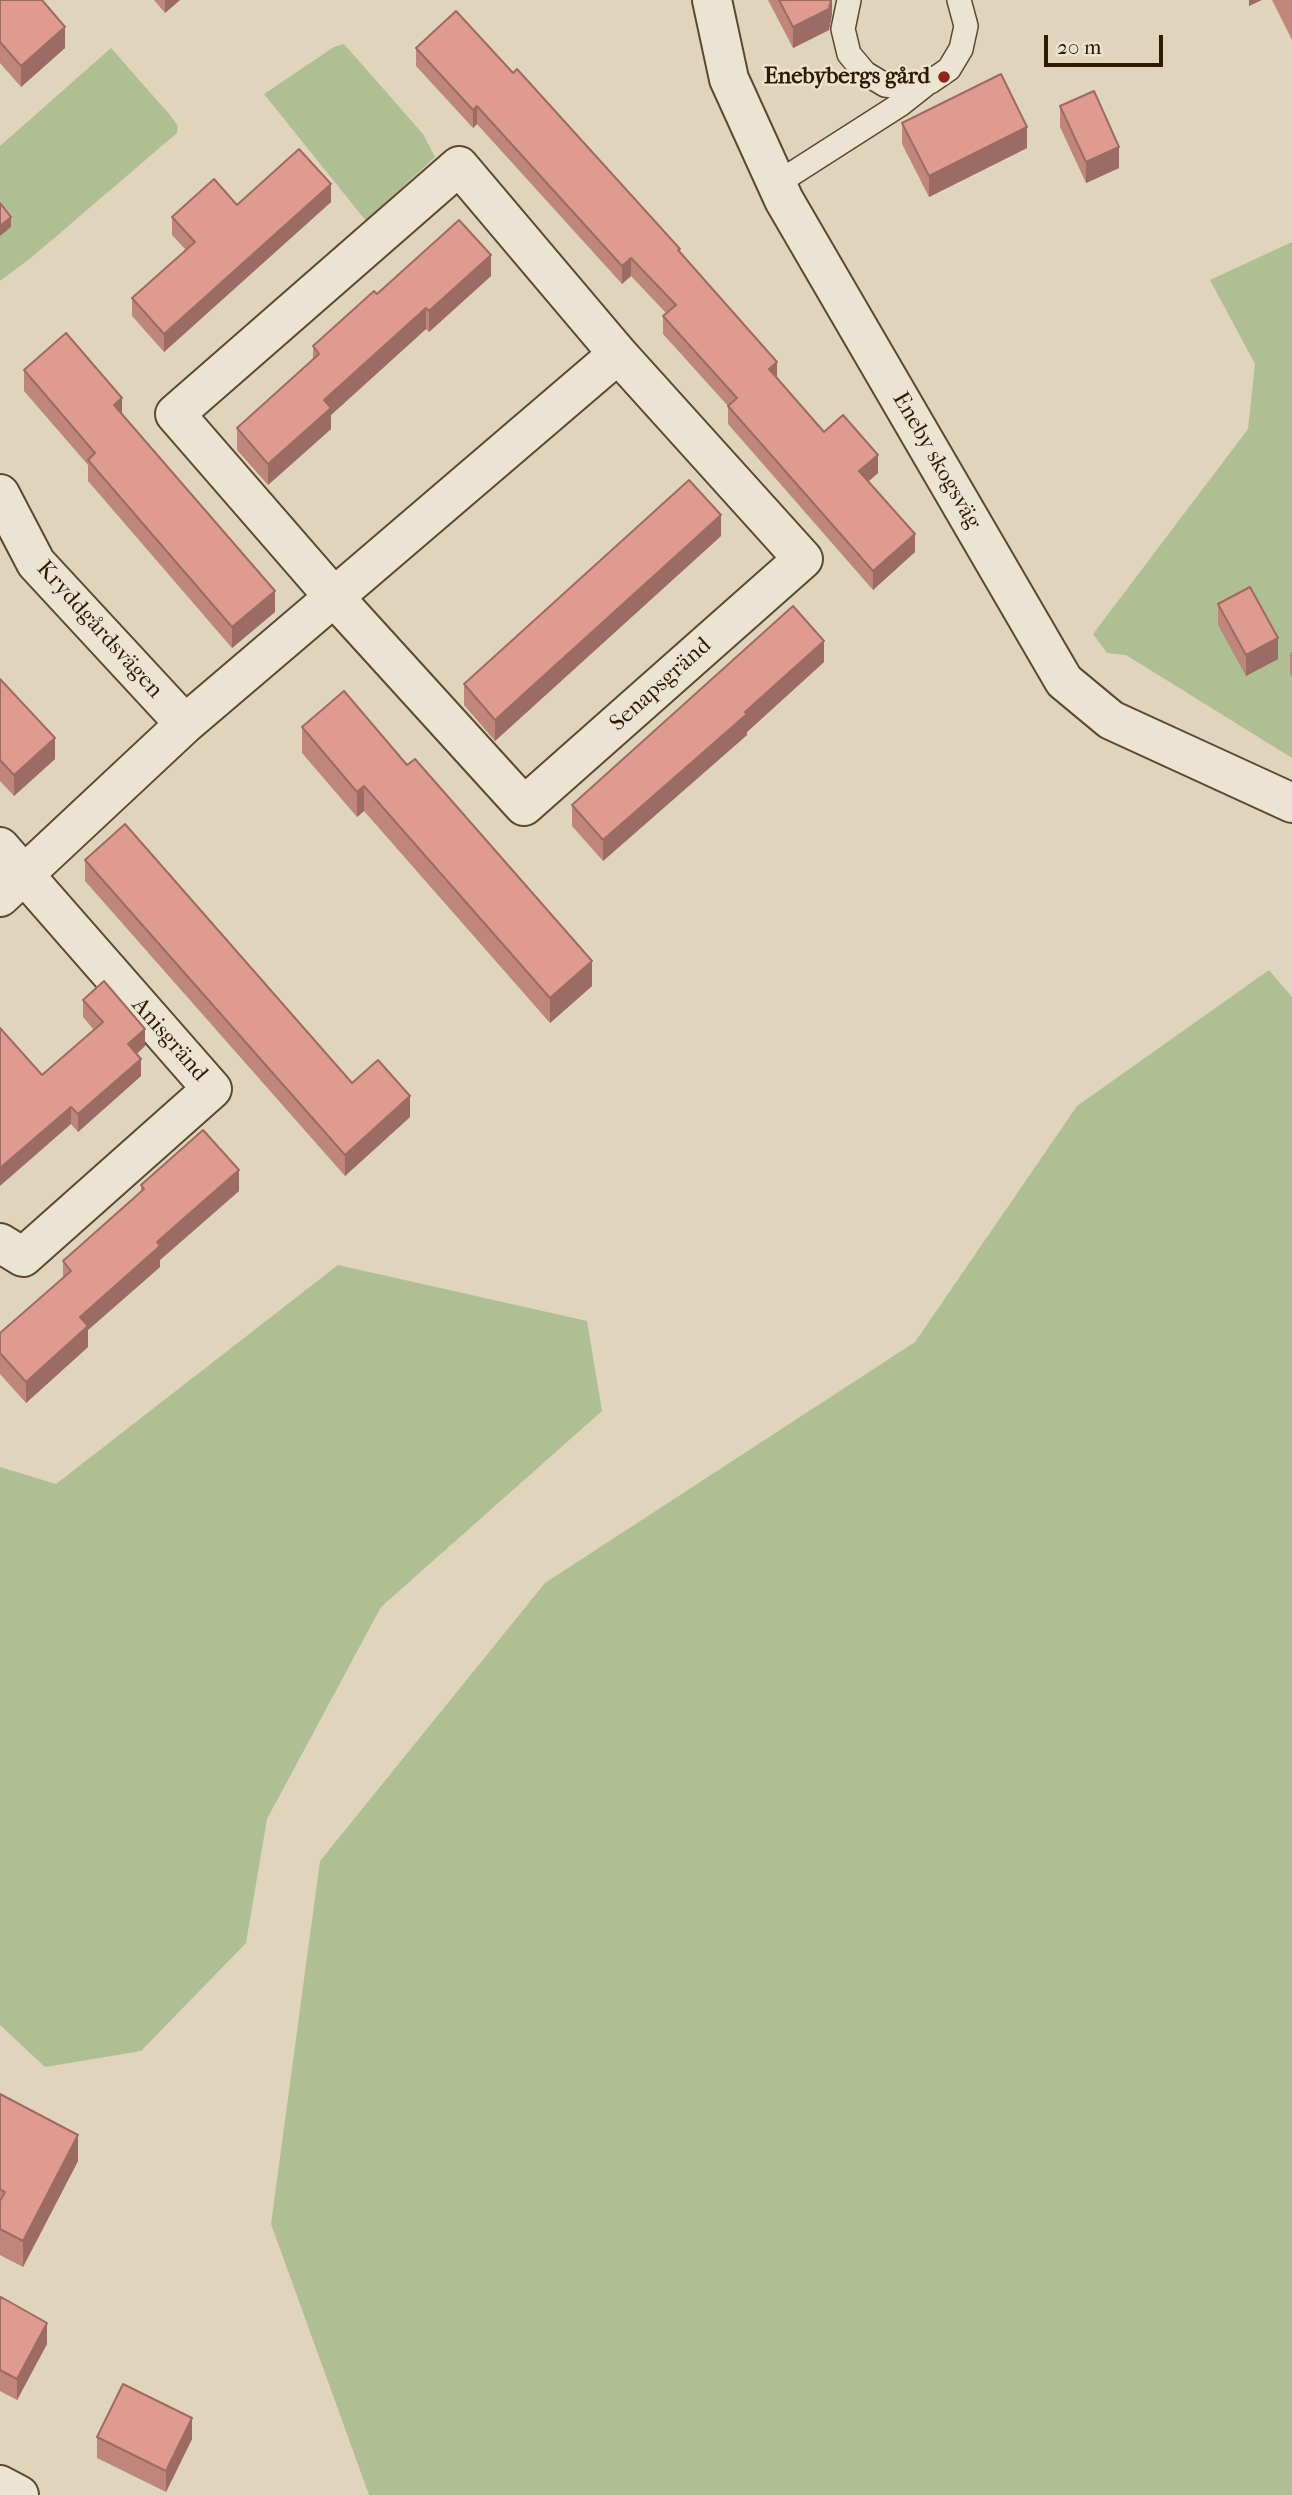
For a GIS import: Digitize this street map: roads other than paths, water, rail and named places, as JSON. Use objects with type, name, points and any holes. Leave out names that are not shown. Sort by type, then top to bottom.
[{"type":"street","name":"Eneby skogsväg","points":[[712,0],[729,79],[776,184],[1064,681],[1111,720],[1292,803]]},
{"type":"street","name":"Senapsgränd","points":[[458,166],[618,354],[803,559],[524,806],[334,597],[175,414],[458,166]]},
{"type":"street","points":[[185,724],[618,354]]},
{"type":"street","name":"Kryddgårdsvägen","points":[[0,494],[36,563],[185,724]]},
{"type":"street","name":"Anisgränd","points":[[0,1243],[23,1257],[212,1089],[8,873],[185,724]]},
{"type":"street","points":[[0,2485],[19,2495]]},
{"type":"lane","points":[[849,0],[843,29],[849,54],[865,73],[885,85],[908,88],[930,82]]},
{"type":"lane","points":[[776,184],[901,104],[949,69],[961,49],[966,26],[959,0]]},
{"type":"place","name":"Enebybergs gård","points":[[944,77]]}]
